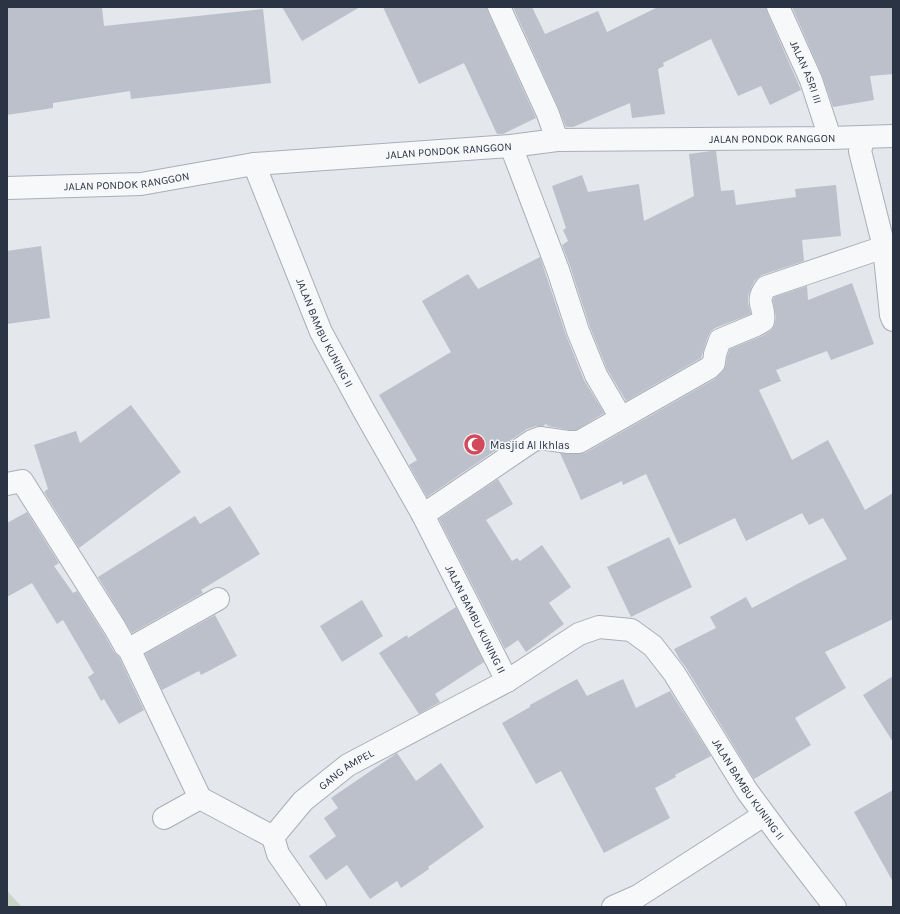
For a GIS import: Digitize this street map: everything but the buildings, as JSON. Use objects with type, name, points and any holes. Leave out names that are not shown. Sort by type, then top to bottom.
[{"type":"street","points":[[499,7],[548,114],[557,140]]},
{"type":"street","name":"JALAN ASRI III","points":[[778,7],[811,80],[830,138]]},
{"type":"street","name":"JALAN PONDOK RANGGON","points":[[7,188],[141,184],[254,164],[511,146],[557,140],[830,138],[893,136]]},
{"type":"street","points":[[864,137],[860,151],[884,247],[891,315],[893,320]]},
{"type":"street","points":[[511,146],[558,270],[578,331],[596,375],[621,418]]},
{"type":"street","name":"JALAN BAMBU KUNING II","points":[[254,164],[321,332],[423,515],[507,681],[579,634],[599,627],[631,630],[653,646],[674,673],[747,791],[781,838],[835,907]]},
{"type":"street","points":[[423,515],[532,441],[540,438],[579,442],[710,368],[714,362],[720,340],[763,321],[764,316],[760,300],[761,294],[766,287],[884,247]]},
{"type":"street","points":[[7,484],[22,481],[107,614],[125,646],[129,649],[200,798],[273,837],[278,854],[316,907]]},
{"type":"street","points":[[129,649],[218,599]]},
{"type":"street","name":"GANG AMPEL","points":[[273,837],[303,801],[348,766],[507,681]]},
{"type":"street","points":[[164,818],[200,798]]},
{"type":"street","points":[[613,907],[641,902],[764,815]]},
{"type":"green space","points":[[7,891],[22,907],[7,907]]},
{"type":"place","name":"Masjid Al Ikhlas","points":[[474,445]]}]
